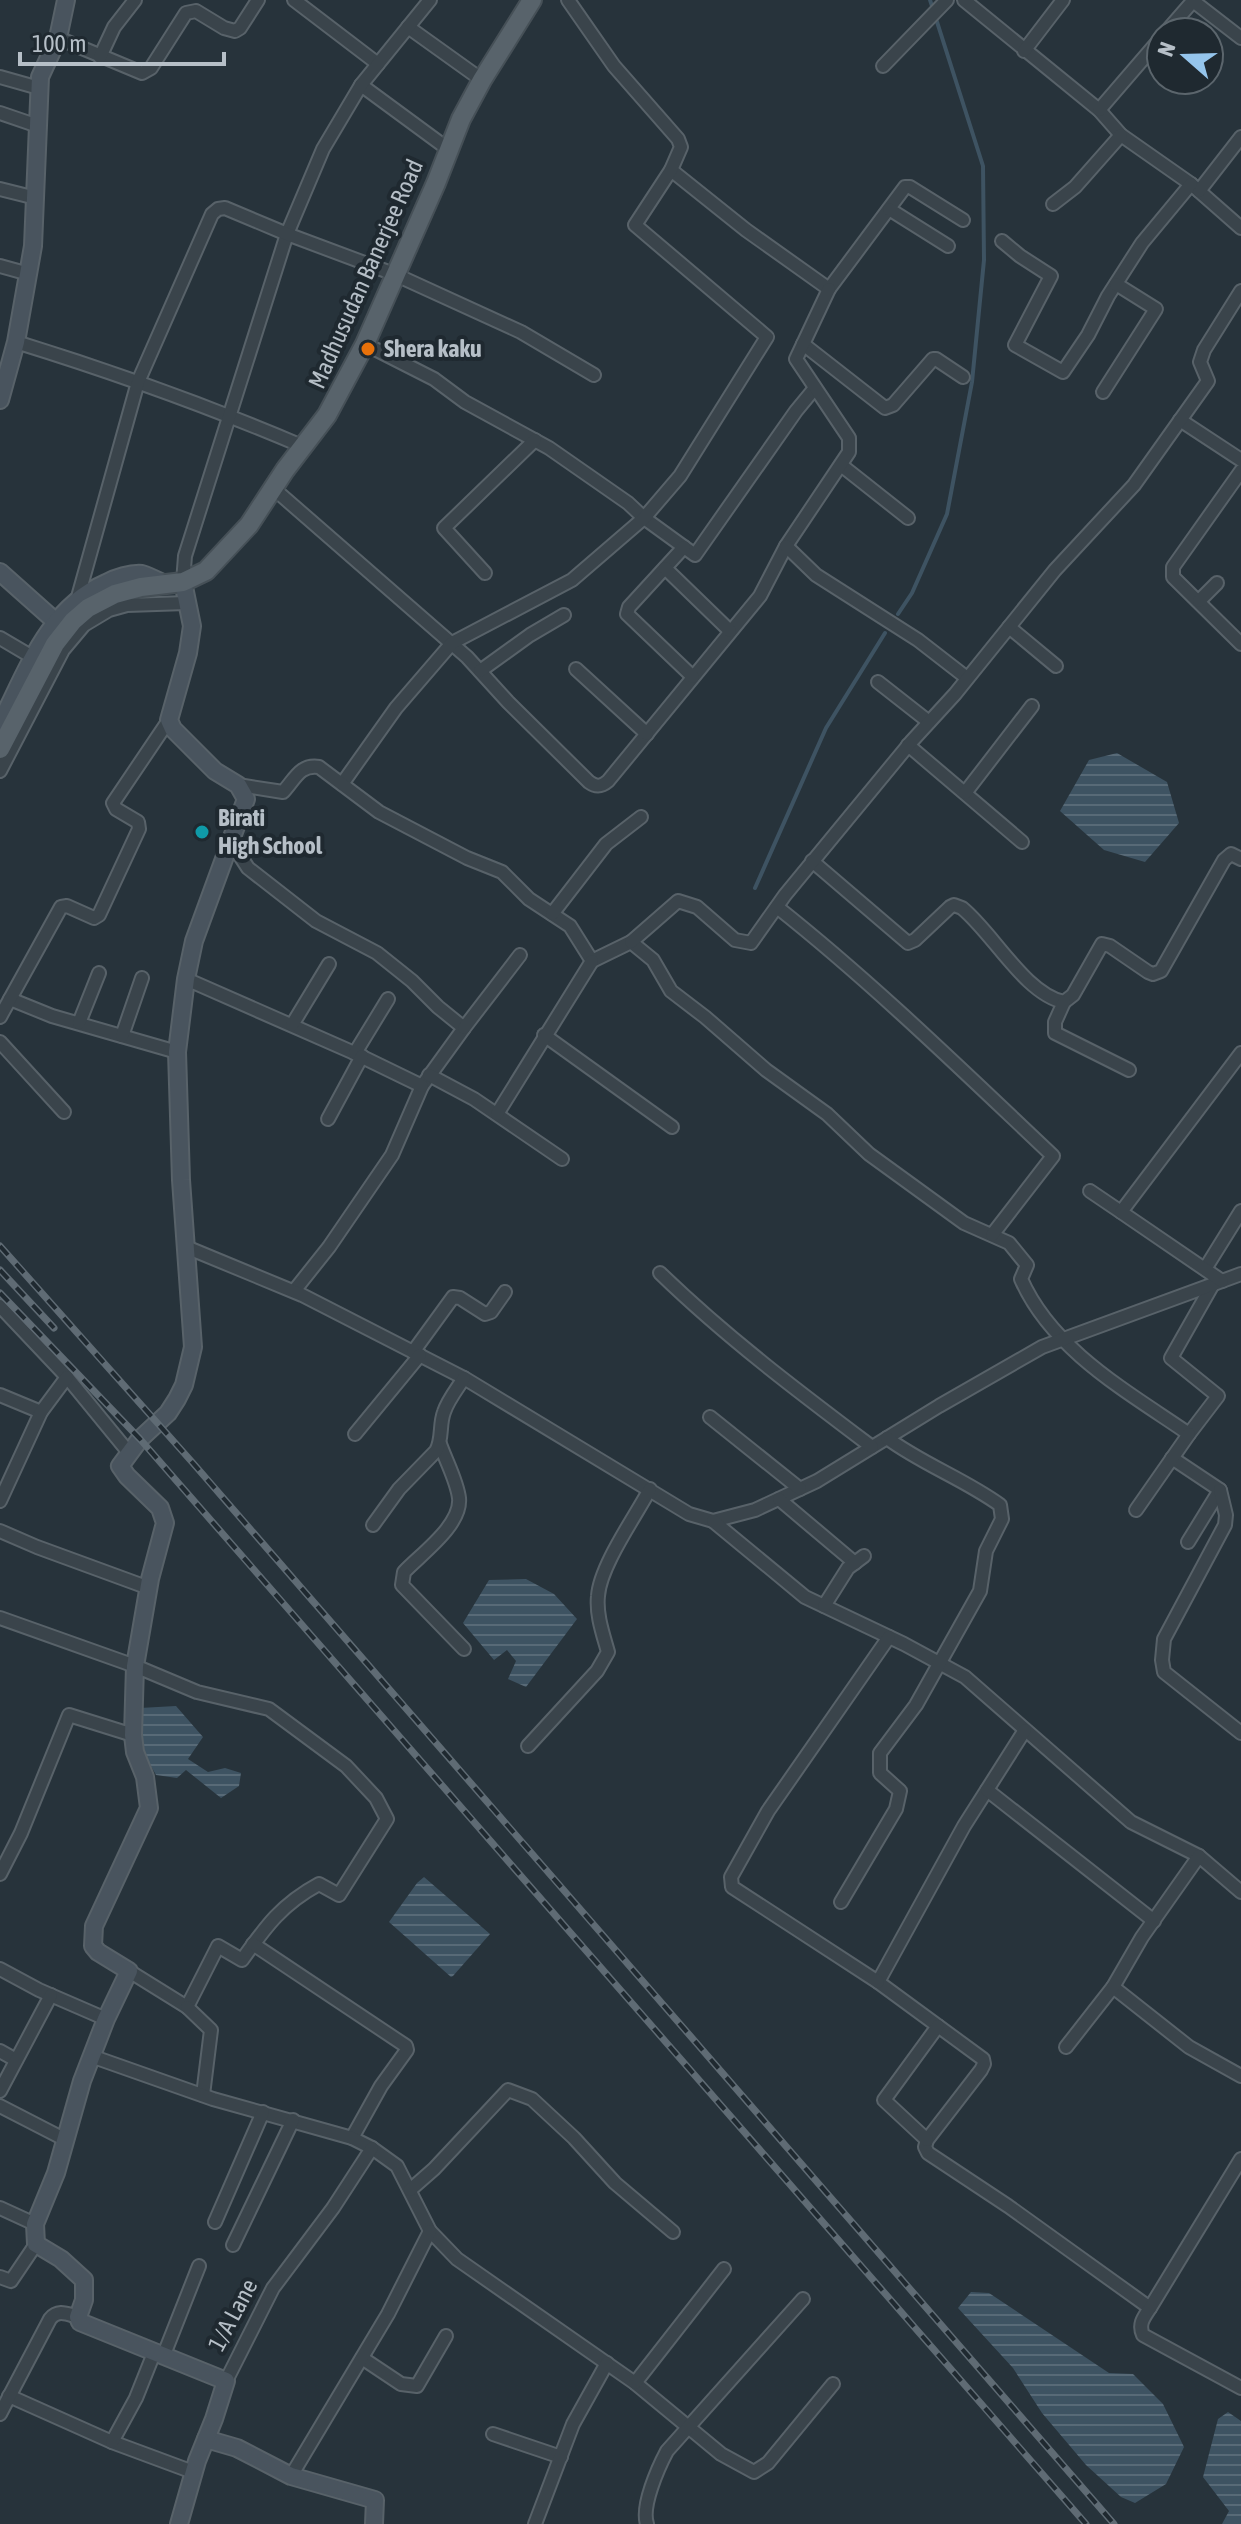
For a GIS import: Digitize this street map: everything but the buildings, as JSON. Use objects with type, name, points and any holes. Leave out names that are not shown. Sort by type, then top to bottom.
[{"type":"main road","name":"Madhusudan Banerjee Road","points":[[174,583],[200,575],[213,565],[249,525],[340,395],[436,183],[448,149],[482,80],[532,0]]},
{"type":"main road","points":[[0,749],[65,630],[102,600],[115,594],[174,583]]},
{"type":"street","points":[[0,400],[16,342],[29,274],[36,198],[40,77],[58,38],[66,0]]},
{"type":"street","points":[[100,57],[114,27],[135,0]]},
{"type":"street","points":[[58,38],[134,71],[146,72],[186,13],[196,11],[235,31],[258,0]]},
{"type":"street","points":[[294,0],[378,64]]},
{"type":"street","points":[[174,583],[287,234],[323,149],[361,85],[430,0]]},
{"type":"street","points":[[342,784],[396,708],[452,643],[572,580],[644,518],[680,476],[767,337],[635,225],[671,170],[681,147],[678,139],[614,66],[568,0]]},
{"type":"street","points":[[964,0],[1099,110],[1121,135],[1195,188],[1241,228]]},
{"type":"street","points":[[1024,51],[1063,0]]},
{"type":"street","points":[[1180,16],[1194,1],[1241,38]]},
{"type":"street","points":[[883,66],[939,8]]},
{"type":"street","points":[[408,27],[482,80]]},
{"type":"street","points":[[1099,110],[1145,57]]},
{"type":"street","points":[[0,77],[39,88]]},
{"type":"street","points":[[361,85],[448,149]]},
{"type":"street","points":[[0,113],[38,126]]},
{"type":"street","points":[[1053,204],[1075,187],[1121,135]]},
{"type":"street","points":[[1002,241],[1051,276],[1015,345],[1063,372],[1142,243],[1241,137]]},
{"type":"street","points":[[671,170],[746,230],[829,289]]},
{"type":"street","points":[[273,488],[452,643],[595,786],[608,781],[760,596],[786,546],[849,452],[849,438],[796,359],[829,289],[905,187],[963,220]]},
{"type":"street","points":[[0,189],[36,198]]},
{"type":"street","points":[[78,597],[138,382],[212,214],[218,209],[225,208],[394,274],[521,332],[594,375]]},
{"type":"street","points":[[889,209],[948,246]]},
{"type":"street","points":[[0,266],[29,274]]},
{"type":"street","points":[[1103,392],[1156,309],[1116,284]]},
{"type":"street","points":[[497,1114],[592,961],[631,942],[678,901],[697,907],[735,940],[751,943],[812,861],[908,745],[1055,570],[1134,485],[1208,381],[1200,362],[1204,350],[1241,291]]},
{"type":"street","points":[[16,342],[230,415],[302,446]]},
{"type":"street","points":[[365,344],[434,379],[465,402],[535,440],[628,503],[695,555],[815,388]]},
{"type":"street","points":[[803,344],[885,408],[893,405],[933,359],[963,377]]},
{"type":"street","points":[[1180,420],[1241,460]]},
{"type":"street","points":[[485,573],[444,528],[535,440]]},
{"type":"street","points":[[841,465],[908,518]]},
{"type":"street","points":[[1241,471],[1173,567],[1173,577],[1241,644]]},
{"type":"street","points":[[786,546],[816,575],[918,640],[967,678]]},
{"type":"street","points":[[684,547],[629,607],[627,614],[693,677]]},
{"type":"street","points":[[665,568],[730,631]]},
{"type":"street","points":[[0,572],[55,621]]},
{"type":"street","points":[[0,724],[55,621],[78,597],[111,580],[142,574],[174,583],[186,603],[192,626],[188,653],[169,720],[113,803],[116,809],[138,822],[139,829],[99,915],[94,918],[67,906],[61,907],[0,1017]]},
{"type":"street","points":[[1199,601],[1217,583]]},
{"type":"street","points":[[0,771],[63,650],[84,625],[109,610],[127,605],[186,603]]},
{"type":"street","points":[[480,671],[564,615]]},
{"type":"street","points":[[1009,627],[1056,666]]},
{"type":"street","points":[[0,638],[34,658]]},
{"type":"street","points":[[576,669],[647,734]]},
{"type":"street","points":[[878,682],[929,722]]},
{"type":"street","points":[[965,793],[1032,706]]},
{"type":"street","points":[[169,720],[173,729],[215,771],[238,785],[283,792],[303,768],[319,767],[379,812],[467,858],[502,872],[529,899],[570,926],[592,961]]},
{"type":"street","points":[[908,745],[1022,842]]},
{"type":"street","points":[[203,2095],[211,2030],[187,2007],[93,1946],[94,1926],[149,1808],[145,1777],[135,1752],[133,1735],[135,1666],[165,1523],[160,1508],[120,1466],[177,1399],[187,1376],[193,1347],[181,1180],[177,1052],[194,941],[246,799],[238,785]]},
{"type":"street","points":[[552,914],[606,844],[641,817]]},
{"type":"street","points":[[231,842],[248,868],[316,921],[377,953],[464,1028]]},
{"type":"street","points":[[1129,1070],[1055,1033],[1055,1022],[1064,1002],[1073,995],[1102,944],[1110,946],[1148,972],[1161,971],[1224,860],[1231,854],[1241,859]]},
{"type":"street","points":[[812,861],[908,943],[950,907],[962,908],[1032,984],[1051,998],[1064,1002]]},
{"type":"street","points":[[777,907],[914,1025],[1053,1156],[992,1235]]},
{"type":"street","points":[[631,942],[653,960],[671,991],[766,1070],[827,1114],[869,1154],[964,1223],[1009,1243],[1027,1265],[1021,1279],[1027,1292],[1063,1339],[1102,1374],[1189,1434]]},
{"type":"street","points":[[294,1291],[329,1247],[392,1155],[425,1080],[520,955]]},
{"type":"street","points":[[292,1025],[329,964]]},
{"type":"street","points":[[79,1023],[99,973]]},
{"type":"street","points":[[122,1036],[142,978]]},
{"type":"street","points":[[186,979],[358,1055],[474,1099],[562,1159]]},
{"type":"street","points":[[10,999],[177,1052]]},
{"type":"street","points":[[328,1119],[388,999]]},
{"type":"street","points":[[544,1035],[672,1127]]},
{"type":"street","points":[[0,1042],[64,1112]]},
{"type":"street","points":[[1121,1212],[1241,1053]]},
{"type":"street","points":[[1090,1191],[1205,1269],[1218,1282]]},
{"type":"street","points":[[1205,1269],[1241,1211]]},
{"type":"street","points":[[186,1247],[294,1291],[464,1378],[689,1514],[713,1521],[805,1597],[965,1677],[1131,1822],[1199,1856],[1241,1892]]},
{"type":"street","points":[[660,1273],[712,1322],[788,1385],[872,1447]]},
{"type":"street","points":[[713,1521],[755,1510],[800,1489],[1042,1347],[1241,1274]]},
{"type":"street","points":[[1136,1510],[1218,1396],[1171,1358],[1218,1282]]},
{"type":"street","points":[[355,1434],[416,1354],[453,1297],[488,1314],[505,1292]]},
{"type":"street","points":[[0,1306],[67,1377],[130,1454]]},
{"type":"street","points":[[0,1501],[41,1412],[67,1377]]},
{"type":"street","points":[[464,1378],[444,1410],[440,1444],[459,1496],[458,1510],[453,1523],[404,1572],[401,1579],[402,1585],[464,1649]]},
{"type":"street","points":[[0,1395],[41,1412]]},
{"type":"street","points":[[710,1417],[800,1489]]},
{"type":"street","points":[[841,1902],[896,1809],[900,1791],[880,1773],[880,1753],[916,1705],[980,1591],[986,1551],[1002,1519],[1000,1505],[975,1487],[907,1453],[887,1438]]},
{"type":"street","points":[[373,1525],[399,1489],[440,1444]]},
{"type":"street","points":[[1172,1458],[1220,1490],[1226,1515],[1225,1525],[1164,1639],[1164,1672],[1241,1733]]},
{"type":"street","points":[[528,1746],[597,1671],[608,1652],[599,1618],[599,1587],[650,1489]]},
{"type":"street","points":[[1188,1542],[1220,1490]]},
{"type":"street","points":[[779,1499],[859,1560],[846,1570],[824,1606]]},
{"type":"street","points":[[0,1531],[149,1588]]},
{"type":"street","points":[[0,1618],[135,1666],[197,1692],[269,1709],[346,1766],[376,1798],[387,1819],[339,1895],[319,1884],[301,1893],[272,1917],[242,1960],[218,1946],[187,2007]]},
{"type":"street","points":[[889,1637],[768,1811],[731,1877],[732,1887],[829,1953],[878,1982],[983,2059],[984,2064],[927,2140],[925,2147],[928,2153],[1150,2308]]},
{"type":"street","points":[[0,1874],[21,1833],[69,1715],[133,1735]]},
{"type":"street","points":[[878,1982],[964,1826],[1025,1730]]},
{"type":"street","points":[[987,1790],[1154,1921]]},
{"type":"street","points":[[1066,2047],[1113,1987],[1199,1856]]},
{"type":"street","points":[[253,1944],[406,2046],[407,2050],[381,2086],[352,2138]]},
{"type":"street","points":[[0,1969],[106,2019]]},
{"type":"street","points":[[0,2277],[11,2281],[36,2244],[35,2224],[56,2173],[91,2056],[129,1971]]},
{"type":"street","points":[[1113,1987],[1189,2047],[1241,2076]]},
{"type":"street","points":[[0,2091],[51,1995]]},
{"type":"street","points":[[927,2140],[884,2100],[938,2026]]},
{"type":"street","points":[[0,2051],[16,2060]]},
{"type":"street","points":[[91,2056],[203,2095],[352,2138],[372,2148],[397,2166],[430,2231],[457,2259],[635,2383],[721,2454],[754,2472],[768,2463],[833,2384]]},
{"type":"street","points":[[410,2190],[434,2169],[508,2090],[532,2099],[574,2138],[615,2183],[673,2232]]},
{"type":"street","points":[[0,2106],[66,2140]]},
{"type":"street","points":[[215,2222],[263,2112]]},
{"type":"street","points":[[233,2245],[293,2120]]},
{"type":"street","name":"1/A Lane","points":[[179,2524],[193,2472],[226,2381],[273,2288],[333,2208],[372,2148]]},
{"type":"street","points":[[1241,2159],[1141,2322],[1143,2335],[1241,2388]]},
{"type":"street","points":[[0,2208],[35,2224]]},
{"type":"street","points":[[291,2476],[388,2314],[430,2231]]},
{"type":"street","points":[[36,2244],[61,2259],[84,2280],[84,2300],[78,2317],[80,2322],[226,2381]]},
{"type":"street","points":[[112,2442],[158,2355],[199,2266]]},
{"type":"street","points":[[635,2383],[724,2269]]},
{"type":"street","points":[[647,2524],[645,2512],[667,2451],[803,2299]]},
{"type":"street","points":[[0,2414],[54,2314],[61,2312],[78,2317]]},
{"type":"street","points":[[362,2358],[401,2384],[417,2386],[446,2336]]},
{"type":"street","points":[[535,2524],[573,2424],[607,2363]]},
{"type":"street","points":[[9,2396],[112,2442],[193,2472]]},
{"type":"street","points":[[493,2434],[561,2457]]},
{"type":"street","points":[[206,2439],[237,2448],[291,2476],[375,2500],[374,2524]]},
{"type":"water","points":[[1117,753],[1167,782],[1179,823],[1145,862],[1104,850],[1060,811],[1089,760]]},
{"type":"water","points":[[526,1579],[554,1594],[577,1619],[526,1687],[508,1679],[516,1661],[507,1650],[494,1660],[463,1623],[489,1580]]},
{"type":"water","points":[[176,1706],[203,1737],[188,1759],[208,1772],[225,1768],[241,1773],[239,1786],[221,1798],[186,1770],[177,1778],[156,1775],[142,1750],[140,1708]]},
{"type":"water","points":[[424,1877],[490,1934],[451,1977],[389,1922]]},
{"type":"water","points":[[971,2292],[989,2293],[1109,2373],[1133,2374],[1163,2404],[1184,2447],[1166,2484],[1135,2503],[1121,2497],[1086,2465],[1042,2413],[1013,2368],[958,2308]]},
{"type":"water","points":[[1228,2412],[1241,2421],[1241,2524],[1222,2524],[1229,2511],[1203,2477],[1218,2419]]},
{"type":"waterway","points":[[898,614],[912,593],[947,514],[972,382],[984,260],[983,166],[930,0]]},
{"type":"waterway","points":[[755,888],[826,728],[885,633]]},
{"type":"railway","points":[[0,1246],[192,1462],[1114,2524]]},
{"type":"railway","points":[[0,1270],[54,1328]]},
{"type":"railway","points":[[0,1293],[140,1439],[1086,2524]]},
{"type":"place","name":"Shera kaku","points":[[368,349]]},
{"type":"place","name":"Birati High School","points":[[202,832]]}]
